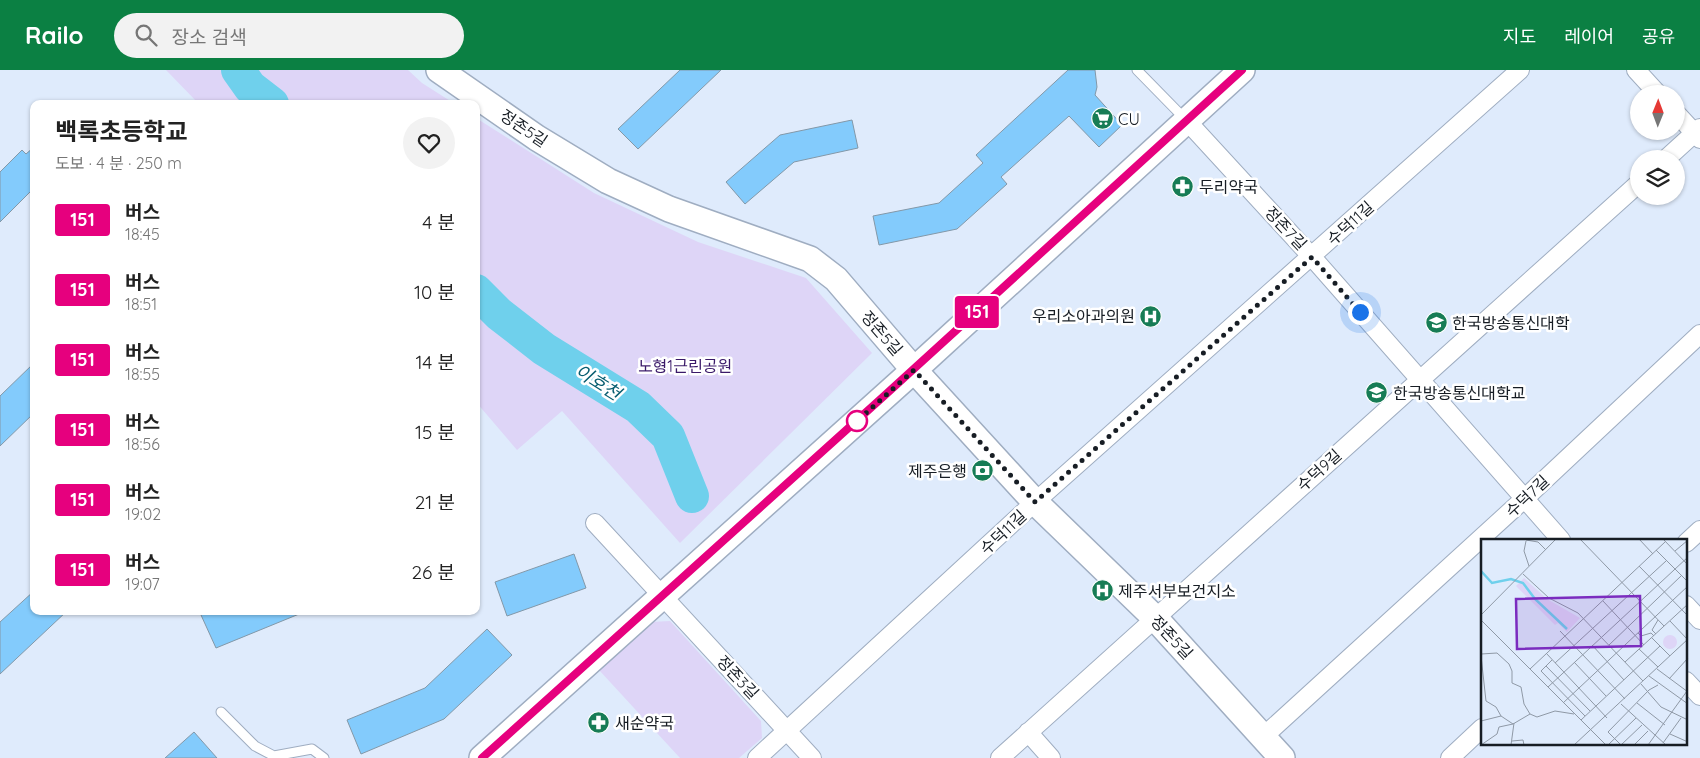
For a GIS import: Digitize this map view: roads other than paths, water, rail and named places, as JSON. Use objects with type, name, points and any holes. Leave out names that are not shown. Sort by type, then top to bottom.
[{"type":"street","name":"정존5길","points":[[439,70],[537,138],[608,181],[669,209],[810,259],[836,280],[914,370],[1035,502],[1155,618],[1282,758]]},
{"type":"street","points":[[482,758],[914,370],[1242,70]]},
{"type":"street","name":"수덕11길","points":[[757,758],[1035,502],[1520,70]]},
{"type":"street","points":[[1636,70],[1650,85]]},
{"type":"street","name":"정존7길","points":[[1187,120],[1312,257],[1560,539]]},
{"type":"street","points":[[1677,150],[1698,133],[1685,121]]},
{"type":"street","name":"수덕9길","points":[[1000,758],[1630,191]]},
{"type":"street","name":"수덕7길","points":[[1263,737],[1524,499],[1700,334]]},
{"type":"street","name":"정존3길","points":[[595,523],[812,758]]},
{"type":"street","points":[[1688,541],[1700,530]]},
{"type":"street","points":[[1688,607],[1700,620]]},
{"type":"street","points":[[1688,683],[1700,696]]},
{"type":"street","points":[[1450,758],[1481,729]]},
{"type":"street","points":[[1028,732],[1051,758]]},
{"type":"lane","points":[[1137,70],[1187,120]]},
{"type":"lane","points":[[221,712],[255,746],[274,756],[312,749],[324,758]]},
{"type":"waterway","name":"이호천","points":[[238,70],[250,87],[267,100]]},
{"type":"waterway","name":"이호천","points":[[480,295],[499,314],[544,349],[638,407],[668,436],[692,496]]},
{"type":"place","name":"CU","points":[[1102,119]]},
{"type":"place","name":"두리약국","points":[[1183,187]]},
{"type":"place","name":"우리소아과의원","points":[[1151,316]]},
{"type":"place","name":"한국방송통신대학","points":[[1436,323]]},
{"type":"place","name":"한국방송통신대학교","points":[[1377,393]]},
{"type":"place","name":"제주은행","points":[[983,471]]},
{"type":"place","name":"제주서부보건지소","points":[[1102,591]]},
{"type":"place","name":"새순약국","points":[[599,723]]},
{"type":"park label","name":"노형1근린공원","points":[[685,366]]}]
